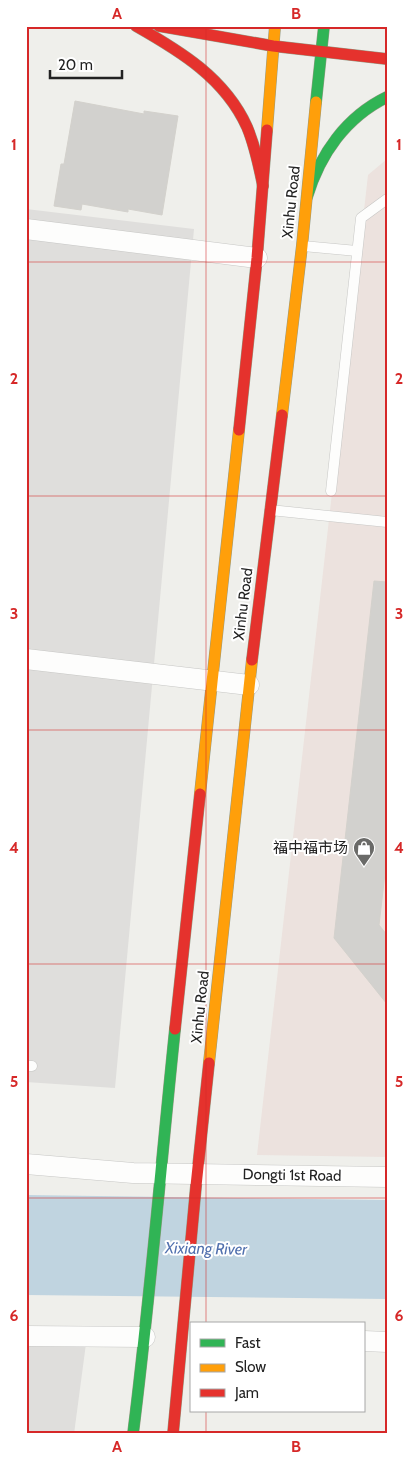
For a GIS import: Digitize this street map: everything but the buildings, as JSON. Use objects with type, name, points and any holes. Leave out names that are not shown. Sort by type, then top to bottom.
[{"type":"main road","points":[[136,26],[186,57],[208,73],[224,90],[236,106],[255,147],[263,186]]},
{"type":"main road","points":[[159,26],[214,38],[273,47],[387,60]]},
{"type":"main road","name":"Xinhu Road","points":[[146,1328],[257,258],[275,26]]},
{"type":"main road","name":"Xinhu Road","points":[[187,1338],[183,1318],[196,1180],[249,685],[302,246],[324,26]]},
{"type":"main road","points":[[307,197],[318,168],[340,134],[364,111],[387,97]]},
{"type":"main road","points":[[133,1434],[146,1328]]},
{"type":"main road","points":[[173,1434],[187,1338]]},
{"type":"street","points":[[26,229],[257,258]]},
{"type":"street","points":[[26,659],[249,685]]},
{"type":"street","name":"Dongti 1st Road","points":[[26,1164],[132,1173],[160,1180],[387,1177]]},
{"type":"street","points":[[26,1336],[146,1328]]},
{"type":"street","points":[[366,1341],[387,1342]]},
{"type":"lane","points":[[330,491],[361,218],[387,199]]},
{"type":"lane","points":[[302,246],[357,251]]},
{"type":"lane","points":[[269,510],[387,522]]},
{"type":"shaded area","points":[[387,159],[387,1157],[257,1155],[368,175]]},
{"type":"shaded area","points":[[26,209],[194,229],[115,1088],[26,1082]]},
{"type":"shaded area","points":[[26,1336],[87,1336],[74,1434],[26,1434]]},
{"type":"water","name":"Xixiang River","points":[[26,1195],[387,1200],[387,1299],[26,1295]]},
{"type":"traffic: fast","points":[[316,102],[324,26]]},
{"type":"traffic: fast","points":[[307,197],[319,166],[336,138],[359,115],[387,97]]},
{"type":"traffic: fast","points":[[133,1434],[175,1029]]},
{"type":"traffic: slow","points":[[267,130],[275,26]]},
{"type":"traffic: slow","points":[[282,415],[302,246],[316,102]]},
{"type":"traffic: slow","points":[[200,794],[239,430]]},
{"type":"traffic: slow","points":[[209,1063],[252,660]]},
{"type":"traffic: jam","points":[[136,26],[185,56],[214,80],[227,94],[247,127],[255,149],[263,186]]},
{"type":"traffic: jam","points":[[159,26],[273,46],[387,59]]},
{"type":"traffic: jam","points":[[239,430],[257,258],[267,130]]},
{"type":"traffic: jam","points":[[252,660],[282,415]]},
{"type":"traffic: jam","points":[[175,1029],[200,794]]},
{"type":"traffic: jam","points":[[173,1434],[209,1063]]},
{"type":"place","name":"福中福市场","points":[[364,867]]}]
